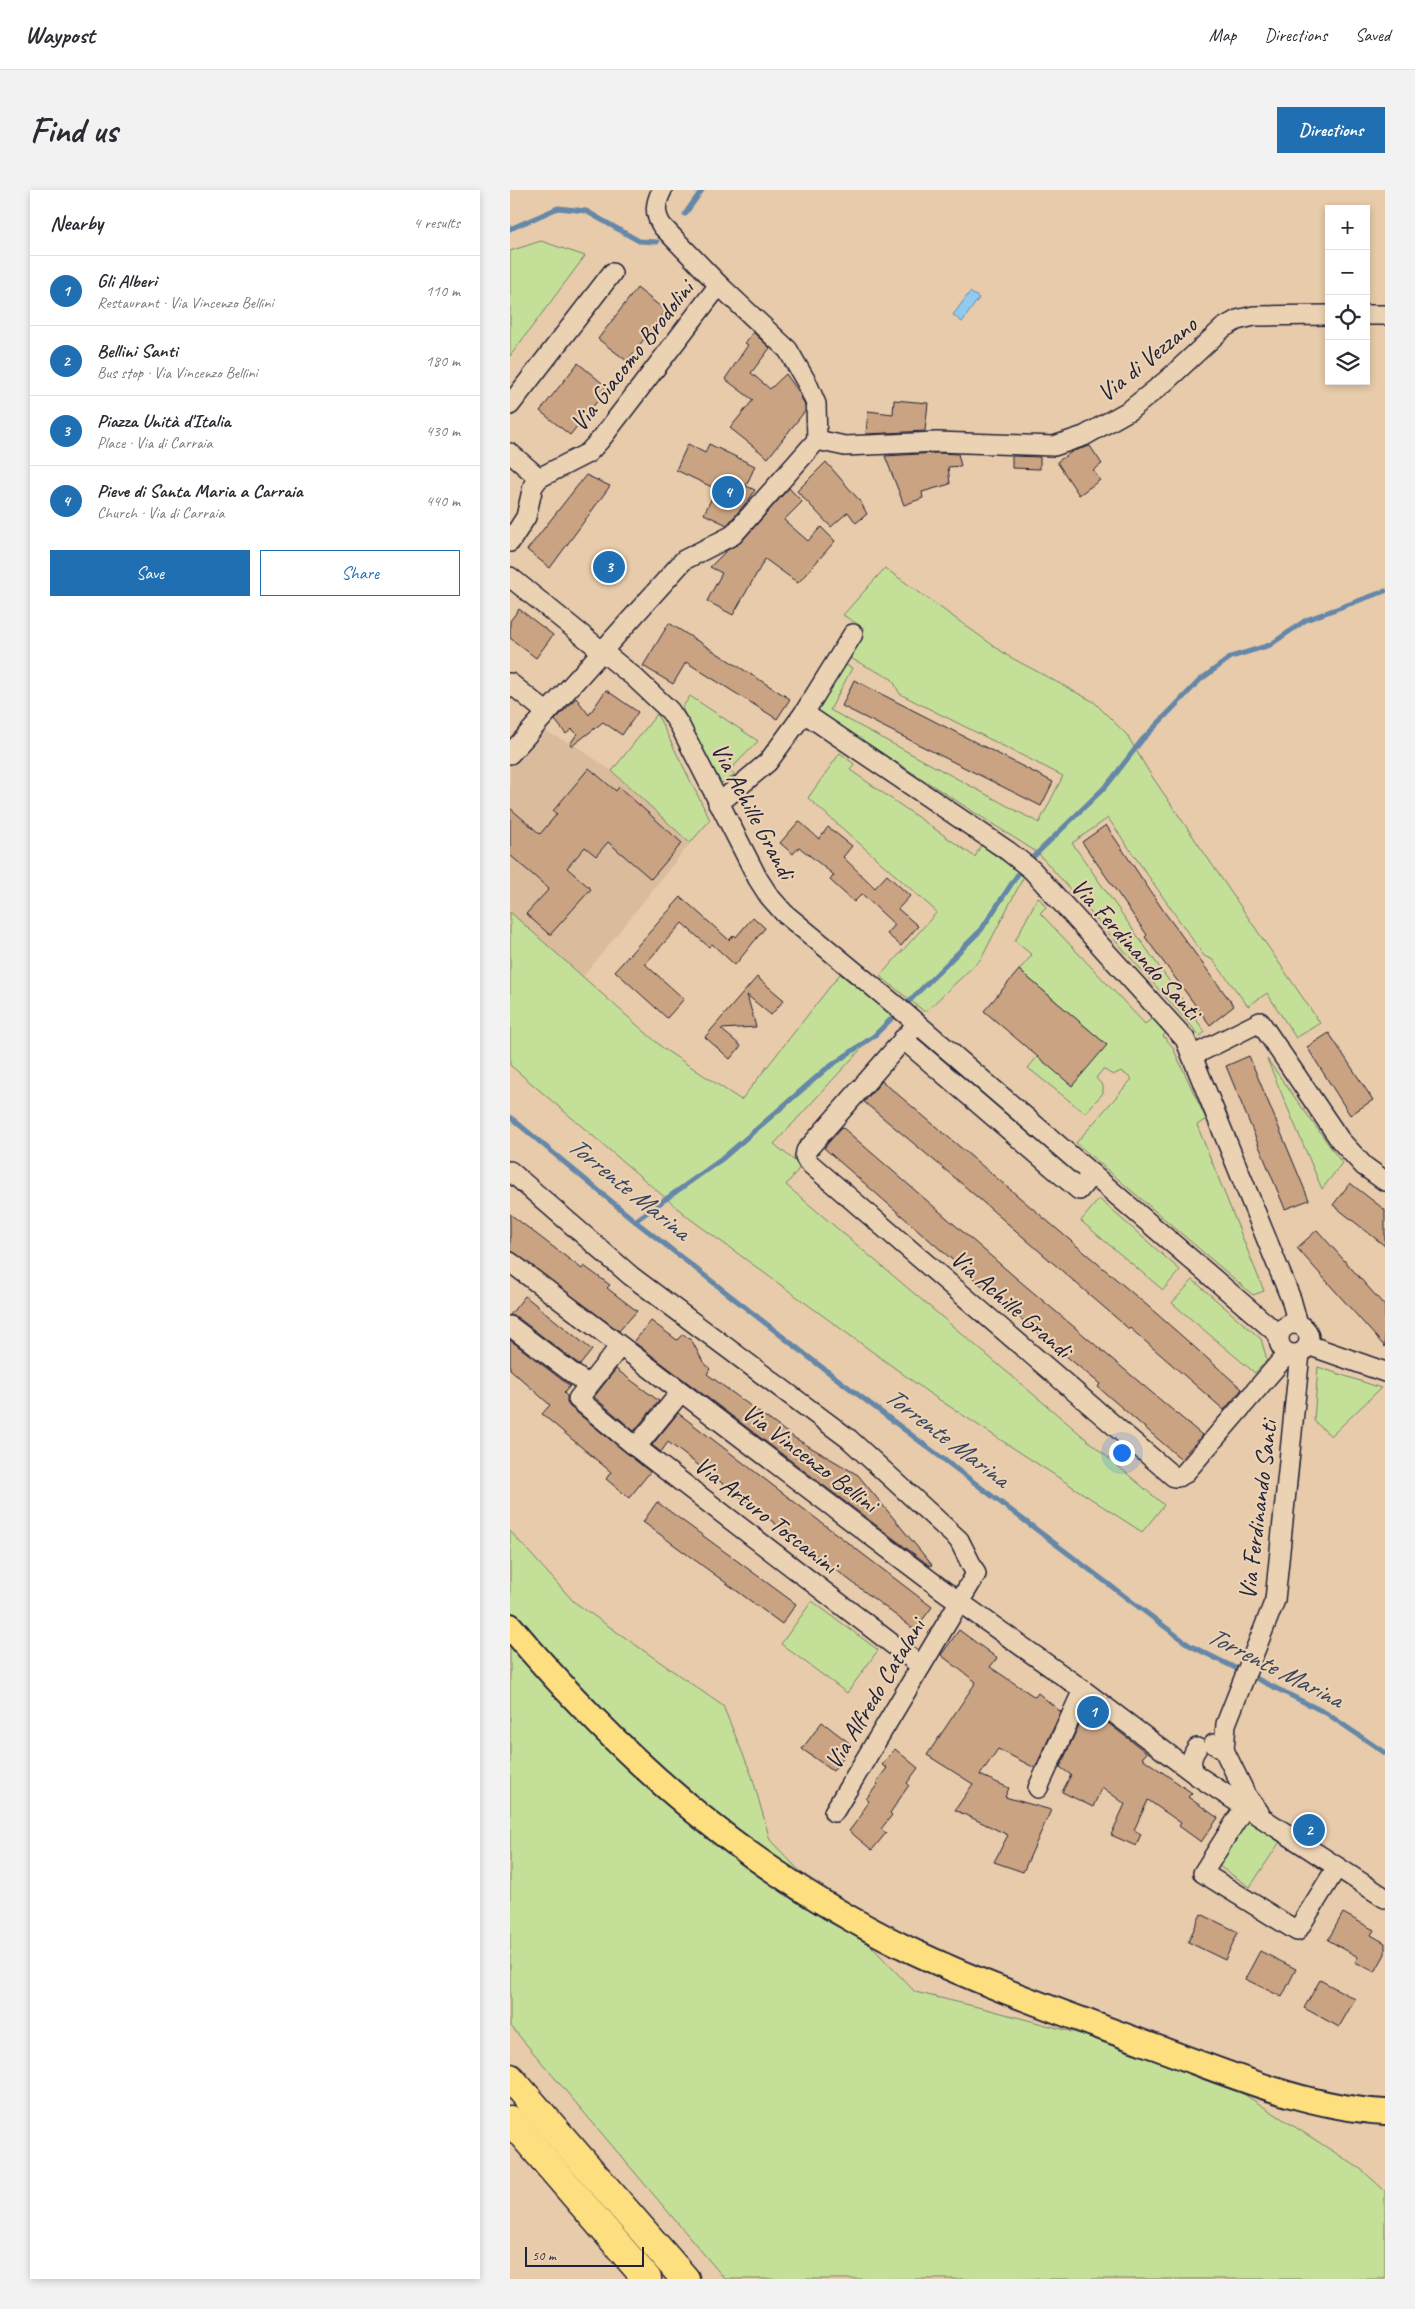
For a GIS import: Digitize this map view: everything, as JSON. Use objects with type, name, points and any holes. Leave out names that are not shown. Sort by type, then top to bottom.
[{"type":"highway","points":[[510,2078],[685,2279]]},
{"type":"highway","points":[[510,2120],[647,2279]]},
{"type":"main road","points":[[510,1626],[580,1706],[664,1788],[778,1874],[837,1912],[909,1949],[970,1977],[1243,2079],[1312,2102],[1340,2108],[1385,2112]]},
{"type":"street","points":[[510,754],[684,560],[732,535],[817,440],[816,404],[807,383],[788,350],[719,285],[662,226],[656,217],[656,201],[662,190]]},
{"type":"street","points":[[510,406],[612,273]]},
{"type":"street","name":"Via Giacomo Brodolini","points":[[539,478],[580,458],[601,439],[719,285]]},
{"type":"street","points":[[1370,316],[1385,315]]},
{"type":"street","name":"Via di Vezzano","points":[[817,440],[845,446],[937,442],[1054,446],[1084,436],[1130,410],[1166,381],[1223,328],[1237,320],[1254,316],[1325,316]]},
{"type":"street","points":[[510,435],[514,456],[539,478],[533,486],[526,517],[510,542]]},
{"type":"street","name":"Via Achille Grandi","points":[[510,577],[634,677],[670,711],[680,726],[718,804],[769,896],[784,913],[911,1019],[1279,1335]]},
{"type":"street","points":[[718,804],[768,762],[804,713],[853,634]]},
{"type":"street","points":[[510,683],[546,712]]},
{"type":"street","name":"Via Ferdinando Santi","points":[[804,713],[1008,851],[1032,870],[1185,1039],[1291,1299],[1298,1324],[1307,1330],[1310,1340],[1299,1350],[1278,1582],[1271,1614],[1214,1749]]},
{"type":"street","name":"Via Achille Grandi","points":[[911,1019],[903,1039],[806,1151],[806,1160],[1170,1475],[1178,1477],[1184,1474],[1299,1350]]},
{"type":"street","points":[[1192,1056],[1260,1022],[1340,1140],[1364,1166],[1385,1181]]},
{"type":"street","points":[[903,1039],[1080,1190],[1092,1174]]},
{"type":"street","name":"Via Alfredo Catalani","points":[[510,1171],[631,1276],[849,1439],[959,1540],[976,1574],[834,1812]]},
{"type":"street","name":"Via Vincenzo Bellini","points":[[510,1262],[960,1603],[1084,1690],[1159,1748],[1244,1808],[1385,1898]]},
{"type":"street","points":[[1298,1324],[1284,1327],[1279,1335],[1280,1344],[1385,1372]]},
{"type":"street","points":[[510,1326],[588,1385],[620,1346]]},
{"type":"street","name":"Via Arturo Toscanini","points":[[588,1385],[578,1399],[636,1447],[921,1666]]},
{"type":"street","points":[[636,1447],[681,1392]]},
{"type":"street","points":[[1038,1788],[1084,1690]]},
{"type":"street","name":"Via Vincenzo Bellini","points":[[1159,1748],[1181,1753],[1214,1749],[1246,1795],[1274,1827]]},
{"type":"street","points":[[1214,1749],[1228,1766],[1222,1776],[1212,1780],[1199,1777],[1191,1765],[1193,1753],[1214,1749]]},
{"type":"street","points":[[1244,1808],[1202,1873],[1297,1931],[1337,1867]]},
{"type":"shaded area","points":[[540,729],[576,746],[612,771],[690,843],[583,977],[510,912],[510,763]]},
{"type":"green space","points":[[541,241],[585,256],[510,356],[510,251]]},
{"type":"green space","points":[[885,568],[1008,656],[1094,702],[1127,735],[1149,772],[1320,1023],[1296,1038],[1267,993],[1248,1006],[1213,960],[1204,956],[1108,818],[1072,843],[1205,1032],[1200,1036],[1038,853],[816,711],[843,664],[852,668],[830,710],[1039,823],[1063,776],[900,694],[892,679],[850,658],[864,628],[843,615]]},
{"type":"green space","points":[[690,696],[758,741],[730,770],[735,775],[721,783],[682,708]]},
{"type":"green space","points":[[657,714],[710,820],[690,843],[612,771]]},
{"type":"green space","points":[[840,753],[854,764],[850,770],[975,857],[981,845],[1024,876],[981,959],[925,1012],[880,976],[937,912],[808,798]]},
{"type":"green space","points":[[1038,897],[1046,907],[1040,913],[1145,1024],[1153,1018],[1166,1032],[1163,1036],[1172,1046],[1206,1119],[1197,1125],[1264,1291],[1253,1295],[1076,1143],[1132,1079],[1121,1071],[1113,1075],[1103,1069],[1096,1078],[1103,1086],[1103,1093],[1085,1113],[1028,1068],[1038,1056],[1107,1045],[1019,970],[1032,955],[1015,941]]},
{"type":"green space","points":[[510,912],[664,1049],[741,1100],[840,974],[892,1015],[774,1144],[801,1166],[786,1185],[1164,1505],[1142,1532],[929,1393],[689,1218],[510,1065]]},
{"type":"green space","points":[[1267,1059],[1342,1163],[1322,1189]]},
{"type":"green space","points":[[1099,1199],[1180,1270],[1163,1290],[1081,1221]]},
{"type":"green space","points":[[1193,1280],[1261,1339],[1267,1360],[1255,1373],[1172,1303]]},
{"type":"green space","points":[[1318,1367],[1381,1388],[1331,1436],[1314,1421]]},
{"type":"green space","points":[[510,1531],[574,1602],[723,1706],[752,1776],[770,1840],[915,1992],[1200,2066],[1362,2170],[1385,2191],[1385,2279],[725,2279],[510,2025]]},
{"type":"green space","points":[[812,1601],[878,1650],[847,1693],[781,1644]]},
{"type":"green space","points":[[1247,1818],[1281,1840],[1250,1887],[1216,1864]]},
{"type":"water","points":[[970,292],[979,298],[962,322],[953,315]]},
{"type":"building","points":[[637,288],[666,311],[627,361],[598,339]]},
{"type":"building","points":[[753,332],[770,348],[751,373],[770,389],[786,374],[799,392],[805,406],[805,411],[768,458],[730,428],[753,400],[725,379],[748,345],[745,343]]},
{"type":"building","points":[[578,363],[608,388],[570,435],[540,411]]},
{"type":"building","points":[[894,400],[928,403],[925,431],[866,434],[868,411],[893,414]]},
{"type":"building","points":[[688,444],[705,453],[709,444],[755,466],[746,486],[755,490],[727,525],[704,514],[716,489],[676,470]]},
{"type":"building","points":[[1090,446],[1102,464],[1093,470],[1100,480],[1079,495],[1057,462],[1073,451]]},
{"type":"building","points":[[937,453],[958,454],[961,466],[948,467],[950,484],[922,492],[923,498],[904,505],[885,456]]},
{"type":"building","points":[[1012,456],[1040,457],[1040,469],[1012,468]]},
{"type":"building","points":[[826,462],[860,501],[867,514],[856,523],[848,512],[831,527],[797,491]]},
{"type":"building","points":[[586,475],[610,486],[550,568],[527,550]]},
{"type":"building","points":[[789,488],[802,502],[784,520],[808,541],[821,527],[835,541],[798,583],[765,559],[733,615],[707,601],[722,573],[710,567],[726,551],[741,542]]},
{"type":"building","points":[[519,609],[553,635],[536,658],[510,638],[510,621]]},
{"type":"building","points":[[669,623],[790,699],[777,719],[686,662],[673,684],[643,666]]},
{"type":"building","points":[[854,680],[1053,782],[1041,806],[842,706]]},
{"type":"building","points":[[606,690],[638,712],[622,735],[603,722],[572,746],[570,744],[577,734],[572,729],[566,734],[555,720],[576,698],[589,715]]},
{"type":"building","points":[[589,768],[616,791],[619,787],[682,843],[651,879],[608,842],[596,856],[585,847],[567,868],[591,889],[550,935],[526,914],[549,889],[510,855],[510,808],[540,834],[557,814],[553,811]]},
{"type":"building","points":[[799,821],[819,839],[828,827],[852,846],[843,857],[875,888],[887,875],[910,896],[898,909],[918,926],[901,946],[887,934],[895,925],[862,894],[854,902],[830,880],[834,875],[799,847],[793,854],[780,843]]},
{"type":"building","points":[[1106,825],[1165,913],[1234,1006],[1210,1025],[1145,937],[1147,935],[1082,842]]},
{"type":"building","points":[[681,897],[729,940],[734,935],[736,937],[753,917],[765,928],[735,965],[712,944],[709,947],[682,923],[645,964],[684,999],[667,1018],[615,971]]},
{"type":"building","points":[[1019,970],[1107,1045],[1072,1086],[984,1011]]},
{"type":"building","points":[[757,977],[784,1000],[771,1015],[747,995],[756,1027],[721,1029],[741,1046],[730,1059],[705,1037]]},
{"type":"building","points":[[1329,1033],[1373,1100],[1350,1115],[1307,1047]]},
{"type":"building","points":[[1249,1056],[1309,1200],[1285,1209],[1226,1066]]},
{"type":"building","points":[[882,1081],[1149,1307],[1242,1389],[1224,1410],[954,1177],[864,1102]]},
{"type":"building","points":[[842,1127],[1015,1277],[1202,1435],[1181,1459],[1098,1387],[1100,1384],[996,1298],[824,1148]]},
{"type":"building","points":[[1350,1183],[1385,1210],[1385,1246],[1333,1205]]},
{"type":"building","points":[[510,1214],[582,1269],[584,1266],[610,1285],[607,1288],[637,1311],[619,1331],[510,1250]]},
{"type":"building","points":[[1317,1230],[1385,1306],[1385,1347],[1297,1248]]},
{"type":"building","points":[[525,1296],[592,1350],[580,1365],[517,1317],[510,1315]]},
{"type":"building","points":[[651,1321],[677,1340],[683,1334],[692,1341],[702,1360],[710,1369],[707,1374],[793,1437],[858,1475],[932,1565],[930,1566],[634,1342]]},
{"type":"building","points":[[510,1340],[570,1386],[564,1393],[567,1396],[567,1403],[570,1407],[650,1472],[629,1498],[606,1479],[611,1472],[542,1414],[550,1405],[510,1369]]},
{"type":"building","points":[[616,1369],[659,1401],[634,1431],[594,1397]]},
{"type":"building","points":[[678,1413],[932,1607],[915,1630],[668,1442],[661,1452],[652,1445]]},
{"type":"building","points":[[657,1502],[796,1604],[782,1624],[643,1522]]},
{"type":"building","points":[[959,1630],[997,1658],[990,1667],[1035,1697],[1038,1693],[1061,1712],[1035,1768],[998,1749],[980,1775],[1009,1788],[1005,1797],[1051,1810],[1023,1872],[994,1862],[1008,1835],[955,1810],[973,1784],[927,1755],[976,1682],[941,1655]]},
{"type":"building","points":[[1087,1707],[1147,1753],[1142,1758],[1192,1793],[1188,1797],[1218,1818],[1201,1842],[1179,1826],[1181,1823],[1148,1800],[1134,1830],[1141,1834],[1136,1846],[1111,1835],[1125,1804],[1102,1787],[1093,1807],[1062,1792],[1071,1775],[1060,1767]]},
{"type":"building","points":[[822,1722],[852,1745],[833,1771],[802,1749]]},
{"type":"building","points":[[895,1749],[918,1768],[890,1813],[892,1815],[881,1829],[886,1833],[872,1850],[849,1831],[863,1813],[861,1812],[869,1801],[866,1799],[878,1784],[876,1782],[887,1768],[882,1765]]},
{"type":"building","points":[[1343,1913],[1374,1930],[1371,1935],[1385,1943],[1385,1954],[1375,1972],[1355,1962],[1358,1957],[1328,1940]]},
{"type":"building","points":[[1201,1914],[1238,1932],[1225,1960],[1188,1942]]},
{"type":"building","points":[[1260,1951],[1296,1969],[1282,1997],[1245,1979]]},
{"type":"building","points":[[1320,1980],[1355,1999],[1339,2027],[1304,2008]]},
{"type":"waterway","points":[[685,214],[702,190]]},
{"type":"waterway","points":[[510,229],[558,208],[586,211],[639,241],[657,242]]},
{"type":"waterway","points":[[635,1221],[722,1159],[826,1069],[874,1036],[981,930],[1022,868],[1108,784],[1142,740],[1200,680],[1231,657],[1270,645],[1306,620],[1385,591]]},
{"type":"waterway","name":"Torrente Marina","points":[[510,1117],[635,1221],[815,1362],[1189,1645],[1326,1713],[1385,1753]]},
{"type":"place","name":"Pieve di Santa Maria a Carraia","points":[[728,492]]},
{"type":"place","name":"Piazza Unità d'Italia","points":[[609,567]]},
{"type":"place","name":"Gli Alberi","points":[[1093,1712]]},
{"type":"place","name":"Bellini Santi","points":[[1309,1830]]}]
